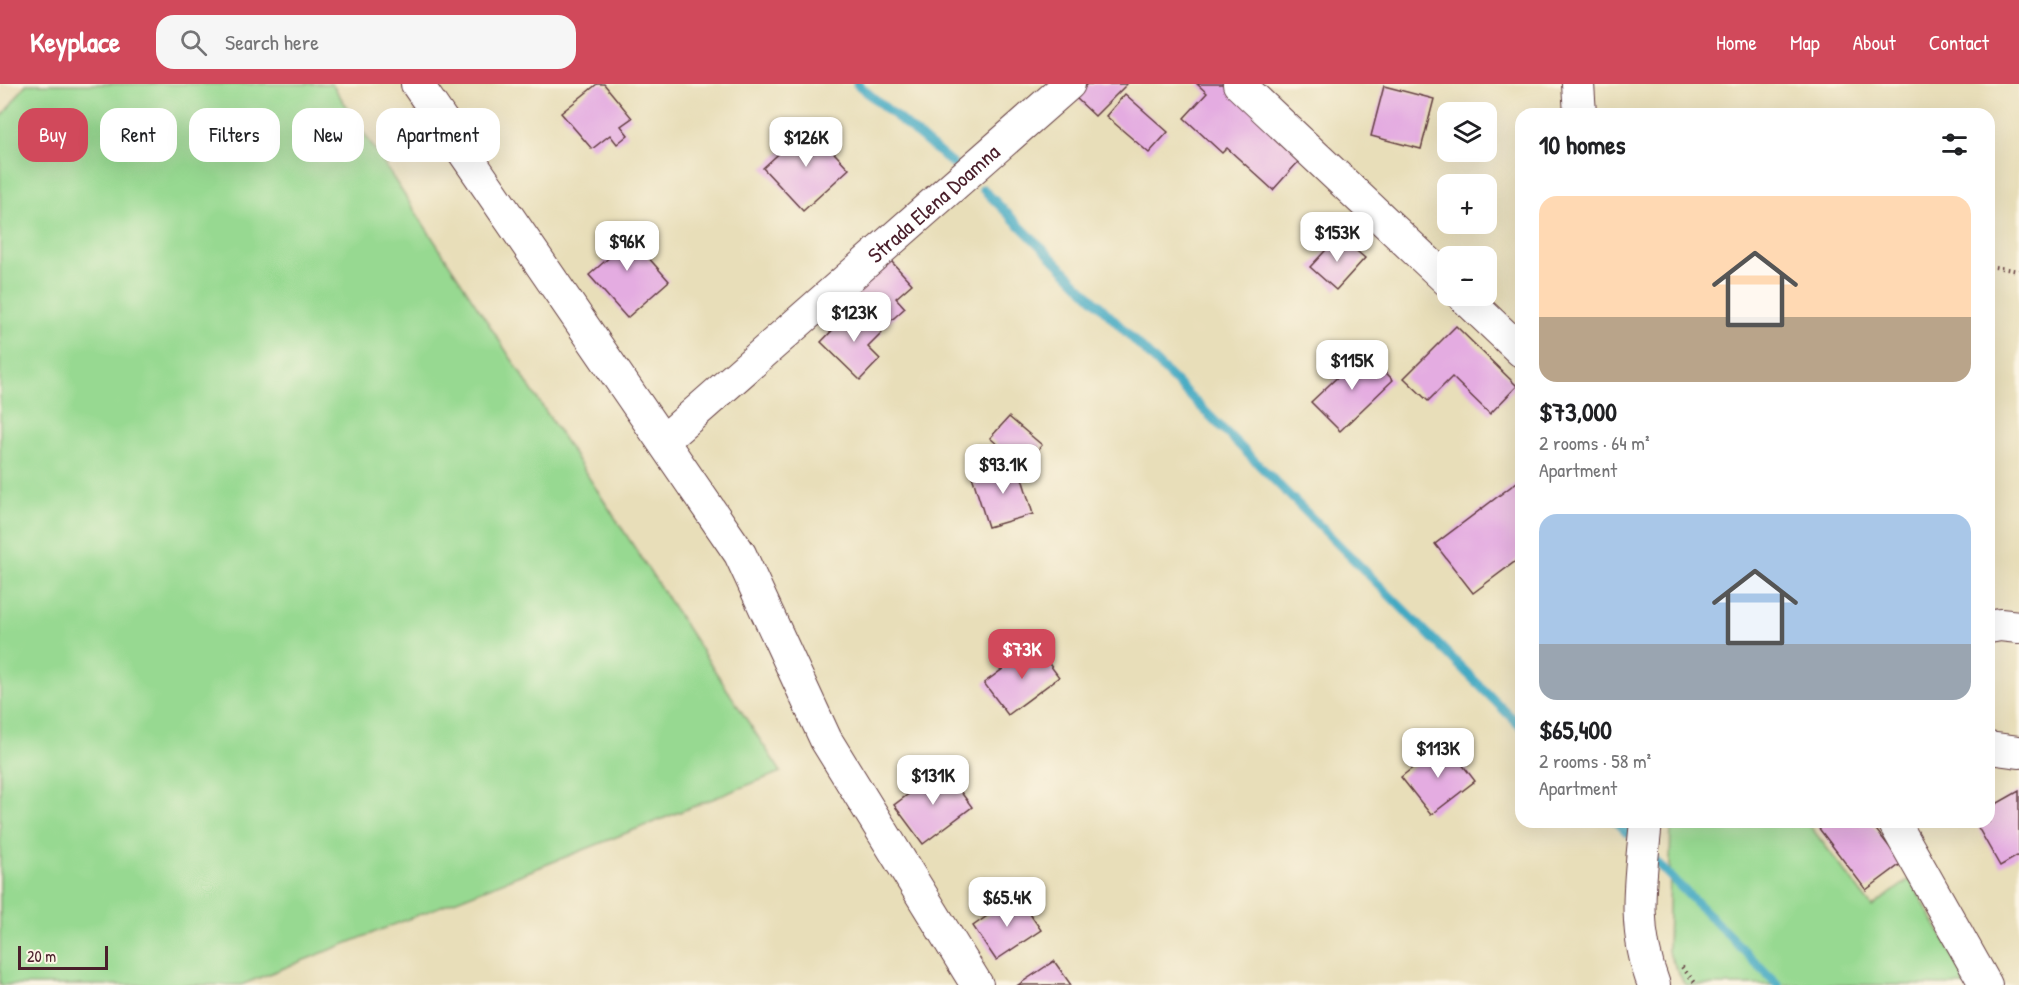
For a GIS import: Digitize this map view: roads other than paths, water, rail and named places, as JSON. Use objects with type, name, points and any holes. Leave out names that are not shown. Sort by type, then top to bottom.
[{"type":"street","points":[[417,84],[740,554],[826,740],[977,985]]},
{"type":"street","name":"Strada Elena Doamna","points":[[663,441],[1069,84]]},
{"type":"street","points":[[1239,84],[1437,271]]},
{"type":"street","points":[[1578,84],[1580,108]]},
{"type":"street","points":[[1474,306],[1515,345]]},
{"type":"street","points":[[1995,626],[2019,627]]},
{"type":"street","points":[[1995,749],[2019,752]]},
{"type":"street","points":[[1645,828],[1638,893],[1646,977]]},
{"type":"street","points":[[1897,828],[1986,985]]},
{"type":"waterway","points":[[857,84],[953,164]]},
{"type":"waterway","points":[[983,189],[1515,721]]},
{"type":"waterway","points":[[1622,828],[1627,833]]},
{"type":"waterway","points":[[1653,859],[1778,985]]}]
